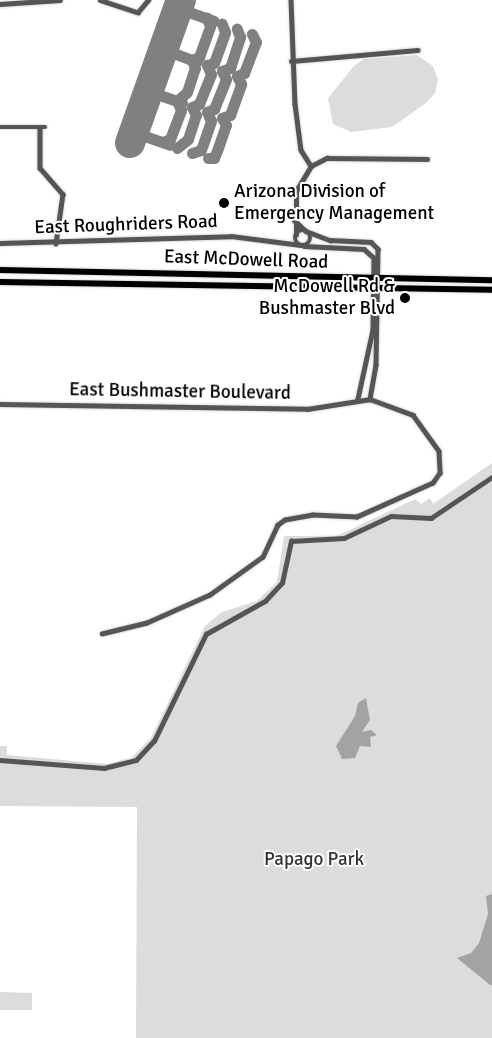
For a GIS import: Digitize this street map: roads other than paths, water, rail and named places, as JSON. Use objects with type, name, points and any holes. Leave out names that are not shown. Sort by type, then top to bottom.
[{"type":"main road","name":"East McDowell Road","points":[[0,270],[492,280]]},
{"type":"main road","name":"East McDowell Road","points":[[0,282],[492,290]]},
{"type":"street","points":[[0,4],[60,0]]},
{"type":"street","points":[[100,0],[138,12],[148,0]]},
{"type":"street","points":[[291,0],[291,61],[301,150],[310,166]]},
{"type":"street","points":[[291,61],[418,50]]},
{"type":"street","points":[[0,127],[42,127],[40,168],[62,190],[56,244]]},
{"type":"street","points":[[302,245],[296,235],[294,220],[299,181],[310,166],[341,157],[427,159]]},
{"type":"street","points":[[294,220],[306,231],[310,239],[302,245]]},
{"type":"street","points":[[102,634],[147,623],[210,595],[263,556],[278,525],[285,520],[313,514],[357,517],[433,483],[441,462],[424,427],[413,415],[370,399],[379,252],[371,242],[330,240],[306,231],[283,244]]},
{"type":"street","name":"East Roughriders Road","points":[[0,243],[56,244],[231,236],[302,245]]},
{"type":"street","points":[[302,245],[370,251],[376,278]]},
{"type":"street","points":[[358,399],[368,369],[376,288]]},
{"type":"street","name":"East Bushmaster Boulevard","points":[[0,404],[307,409],[358,399],[370,399]]},
{"type":"street","points":[[0,760],[104,768],[136,760],[154,742],[206,634],[265,601],[282,583],[291,541],[322,541],[344,538],[391,516],[431,518],[492,477]]},
{"type":"place","name":"Arizona Division of Emergency Management","points":[[224,203]]},
{"type":"place","name":"McDowell Rd & Bushmaster Blvd","points":[[405,298]]},
{"type":"park label","name":"Papago Park","points":[[314,860]]}]
